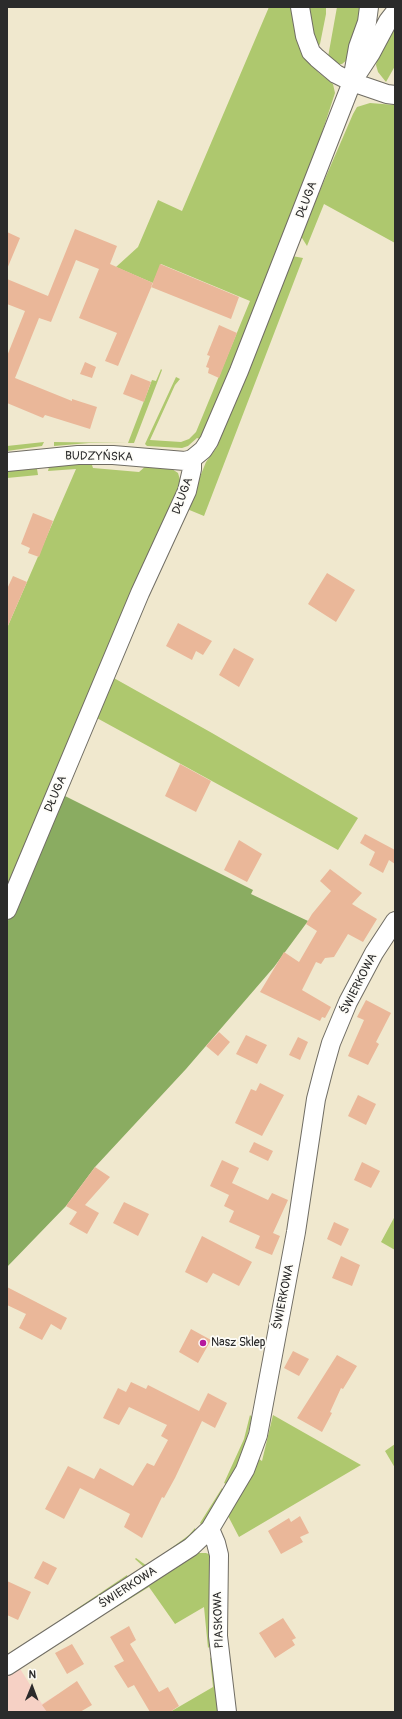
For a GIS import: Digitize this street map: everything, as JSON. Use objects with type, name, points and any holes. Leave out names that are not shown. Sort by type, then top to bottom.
[{"type":"street","points":[[300,7],[305,36],[311,52],[326,66],[352,82],[387,94],[395,95]]},
{"type":"street","name":"DŁUGA","points":[[7,910],[140,593],[187,491],[192,469],[192,459],[203,450],[209,441],[239,371],[352,82],[358,47],[367,22],[369,7]]},
{"type":"street","name":"DŁUGA","points":[[352,82],[371,53],[388,21],[395,12]]},
{"type":"street","name":"BUDZYŃSKA","points":[[7,462],[78,455],[113,455],[175,461],[192,459]]},
{"type":"street","name":"ŚWIERKOWA","points":[[7,1666],[191,1547],[210,1529],[245,1470],[258,1435],[296,1232],[316,1099],[331,1043],[348,1002],[374,953],[395,921]]},
{"type":"street","name":"PIASKOWA","points":[[210,1529],[216,1543],[218,1555],[218,1636],[227,1712]]},
{"type":"shaded area","points":[[19,1667],[42,1704],[58,1694],[69,1712],[7,1712],[7,1675]]},
{"type":"green space","points":[[269,7],[294,7],[308,59],[318,72],[333,84],[335,93],[315,154],[249,327],[200,439],[197,438],[188,446],[182,448],[147,446],[145,444],[176,377],[180,379],[175,385],[150,440],[181,442],[189,439],[196,432],[250,301],[161,264],[153,283],[116,267],[138,247],[158,200],[182,211]]},
{"type":"green space","points":[[307,7],[326,7],[320,44],[318,47],[314,41]]},
{"type":"green space","points":[[337,7],[364,7],[347,60],[342,64],[335,64],[328,57]]},
{"type":"green space","points":[[395,21],[395,66],[386,82],[378,72],[376,65],[377,59]]},
{"type":"green space","points":[[370,103],[395,105],[395,243],[324,204],[307,246],[302,238],[302,232],[353,114],[357,107]]},
{"type":"green space","points":[[292,256],[303,258],[204,516],[187,509],[206,462],[217,447]]},
{"type":"green space","points":[[161,369],[162,370],[134,443],[128,443],[152,380],[156,381]]},
{"type":"green space","points":[[44,442],[42,446],[7,451],[7,446]]},
{"type":"green space","points":[[54,442],[128,443],[89,443],[54,446]]},
{"type":"green space","points":[[87,461],[93,468],[139,472],[147,465],[172,469],[178,473],[181,483],[7,896],[7,628],[76,469],[48,471],[50,463]]},
{"type":"green space","points":[[32,465],[37,469],[38,475],[7,478],[7,469]]},
{"type":"green space","points":[[112,677],[358,818],[338,850],[95,717]]},
{"type":"green space","points":[[61,794],[253,890],[251,894],[308,921],[274,967],[186,1069],[95,1167],[66,1206],[7,1267],[7,923]]},
{"type":"green space","points":[[395,1216],[395,1250],[381,1242]]},
{"type":"green space","points":[[250,1415],[252,1417],[243,1453],[230,1483],[226,1484],[224,1483],[244,1439]]},
{"type":"green space","points":[[273,1415],[361,1465],[239,1537],[227,1514],[256,1457],[262,1461]]},
{"type":"green space","points":[[395,1444],[395,1468],[385,1451]]},
{"type":"green space","points":[[222,1488],[224,1491],[203,1526],[200,1523]]},
{"type":"green space","points":[[195,1528],[196,1532],[145,1568],[135,1559],[136,1558],[147,1566],[189,1535]]},
{"type":"green space","points":[[193,1553],[206,1553],[211,1555],[210,1646],[208,1648],[204,1607],[175,1624],[149,1587],[110,1611],[109,1609]]},
{"type":"green space","points":[[127,1575],[128,1578],[69,1618],[66,1616]]},
{"type":"green space","points":[[212,1657],[222,1712],[170,1712],[213,1687],[210,1658]]},
{"type":"building","points":[[75,229],[117,246],[110,264],[153,283],[118,366],[105,361],[117,333],[79,318],[99,269],[76,260],[51,322],[39,318],[15,378],[72,401],[72,399],[97,407],[90,429],[45,415],[43,418],[7,403],[7,356],[25,311],[7,304],[7,279],[48,296]]},
{"type":"building","points":[[7,232],[20,238],[7,269]]},
{"type":"building","points":[[160,264],[239,297],[231,319],[151,287]]},
{"type":"building","points":[[219,325],[237,333],[219,378],[208,373],[209,368],[206,367],[210,356],[207,355]]},
{"type":"building","points":[[85,362],[96,367],[92,378],[80,374]]},
{"type":"building","points":[[131,374],[151,382],[144,402],[123,394]]},
{"type":"building","points":[[33,513],[53,521],[39,557],[28,553],[30,548],[21,544]]},
{"type":"building","points":[[327,573],[355,590],[336,622],[308,604]]},
{"type":"building","points":[[13,576],[27,582],[7,628],[7,589]]},
{"type":"building","points":[[178,623],[212,641],[203,655],[196,651],[192,660],[166,646]]},
{"type":"building","points":[[234,648],[254,659],[239,687],[219,675]]},
{"type":"building","points":[[180,764],[211,781],[196,812],[165,796]]},
{"type":"building","points":[[365,834],[395,850],[395,864],[389,860],[383,873],[369,865],[375,852],[360,843]]},
{"type":"building","points":[[239,840],[262,854],[247,882],[224,870]]},
{"type":"building","points":[[330,869],[362,893],[352,904],[377,919],[363,942],[348,934],[334,957],[325,958],[321,964],[316,962],[302,990],[331,1007],[325,1018],[322,1017],[320,1021],[260,992],[284,952],[299,962],[317,931],[306,924],[312,914],[331,891],[320,881]]},
{"type":"building","points":[[366,1000],[391,1013],[376,1042],[379,1044],[368,1065],[348,1056],[364,1020],[357,1017]]},
{"type":"building","points":[[219,1032],[230,1042],[218,1056],[206,1046]]},
{"type":"building","points":[[246,1035],[267,1045],[257,1064],[236,1054]]},
{"type":"building","points":[[298,1037],[308,1042],[300,1060],[289,1055]]},
{"type":"building","points":[[260,1083],[284,1095],[262,1136],[235,1123],[251,1089],[256,1091]]},
{"type":"building","points":[[358,1095],[376,1104],[366,1125],[348,1116]]},
{"type":"building","points":[[254,1142],[273,1151],[268,1161],[249,1152]]},
{"type":"building","points":[[222,1160],[239,1168],[232,1183],[268,1200],[272,1193],[288,1200],[273,1233],[280,1236],[272,1255],[255,1248],[260,1236],[229,1222],[234,1211],[224,1206],[229,1195],[210,1186]]},
{"type":"building","points":[[362,1162],[380,1171],[371,1188],[354,1180]]},
{"type":"building","points":[[95,1167],[110,1177],[85,1205],[99,1213],[87,1234],[69,1224],[77,1212],[66,1206]]},
{"type":"building","points":[[124,1202],[149,1214],[138,1236],[113,1223]]},
{"type":"building","points":[[334,1222],[349,1229],[341,1246],[327,1239]]},
{"type":"building","points":[[202,1236],[252,1262],[239,1286],[213,1273],[207,1283],[185,1272]]},
{"type":"building","points":[[341,1256],[360,1265],[352,1286],[332,1278]]},
{"type":"building","points":[[7,1287],[67,1318],[61,1330],[51,1324],[42,1340],[19,1328],[26,1314],[7,1305]]},
{"type":"building","points":[[191,1329],[211,1340],[198,1363],[179,1352]]},
{"type":"building","points":[[293,1351],[309,1359],[299,1376],[284,1368]]},
{"type":"building","points":[[337,1355],[357,1366],[343,1389],[341,1388],[330,1412],[332,1413],[322,1432],[297,1418]]},
{"type":"building","points":[[131,1382],[146,1389],[148,1385],[199,1411],[208,1393],[227,1403],[215,1428],[202,1421],[175,1478],[164,1498],[162,1497],[142,1538],[124,1527],[130,1514],[80,1488],[64,1519],[45,1509],[68,1466],[94,1479],[100,1468],[133,1486],[147,1463],[154,1466],[168,1440],[161,1436],[167,1425],[129,1407],[119,1425],[103,1418],[118,1388],[126,1392]]},
{"type":"building","points":[[300,1516],[309,1533],[300,1537],[303,1542],[281,1554],[268,1531],[289,1518],[291,1522]]},
{"type":"building","points":[[43,1561],[57,1568],[48,1585],[34,1578]]},
{"type":"building","points":[[7,1581],[31,1592],[18,1620],[7,1615]]},
{"type":"building","points":[[283,1618],[296,1638],[292,1640],[295,1645],[275,1658],[259,1633]]},
{"type":"building","points":[[129,1626],[136,1640],[130,1644],[159,1692],[168,1687],[179,1706],[170,1712],[150,1712],[134,1685],[128,1688],[114,1666],[124,1661],[110,1637]]},
{"type":"building","points":[[72,1644],[84,1664],[67,1674],[55,1653]]},
{"type":"building","points":[[77,1681],[92,1705],[80,1712],[47,1712],[42,1705]]},
{"type":"place","name":"Nasz Sklep","points":[[203,1343]]}]
